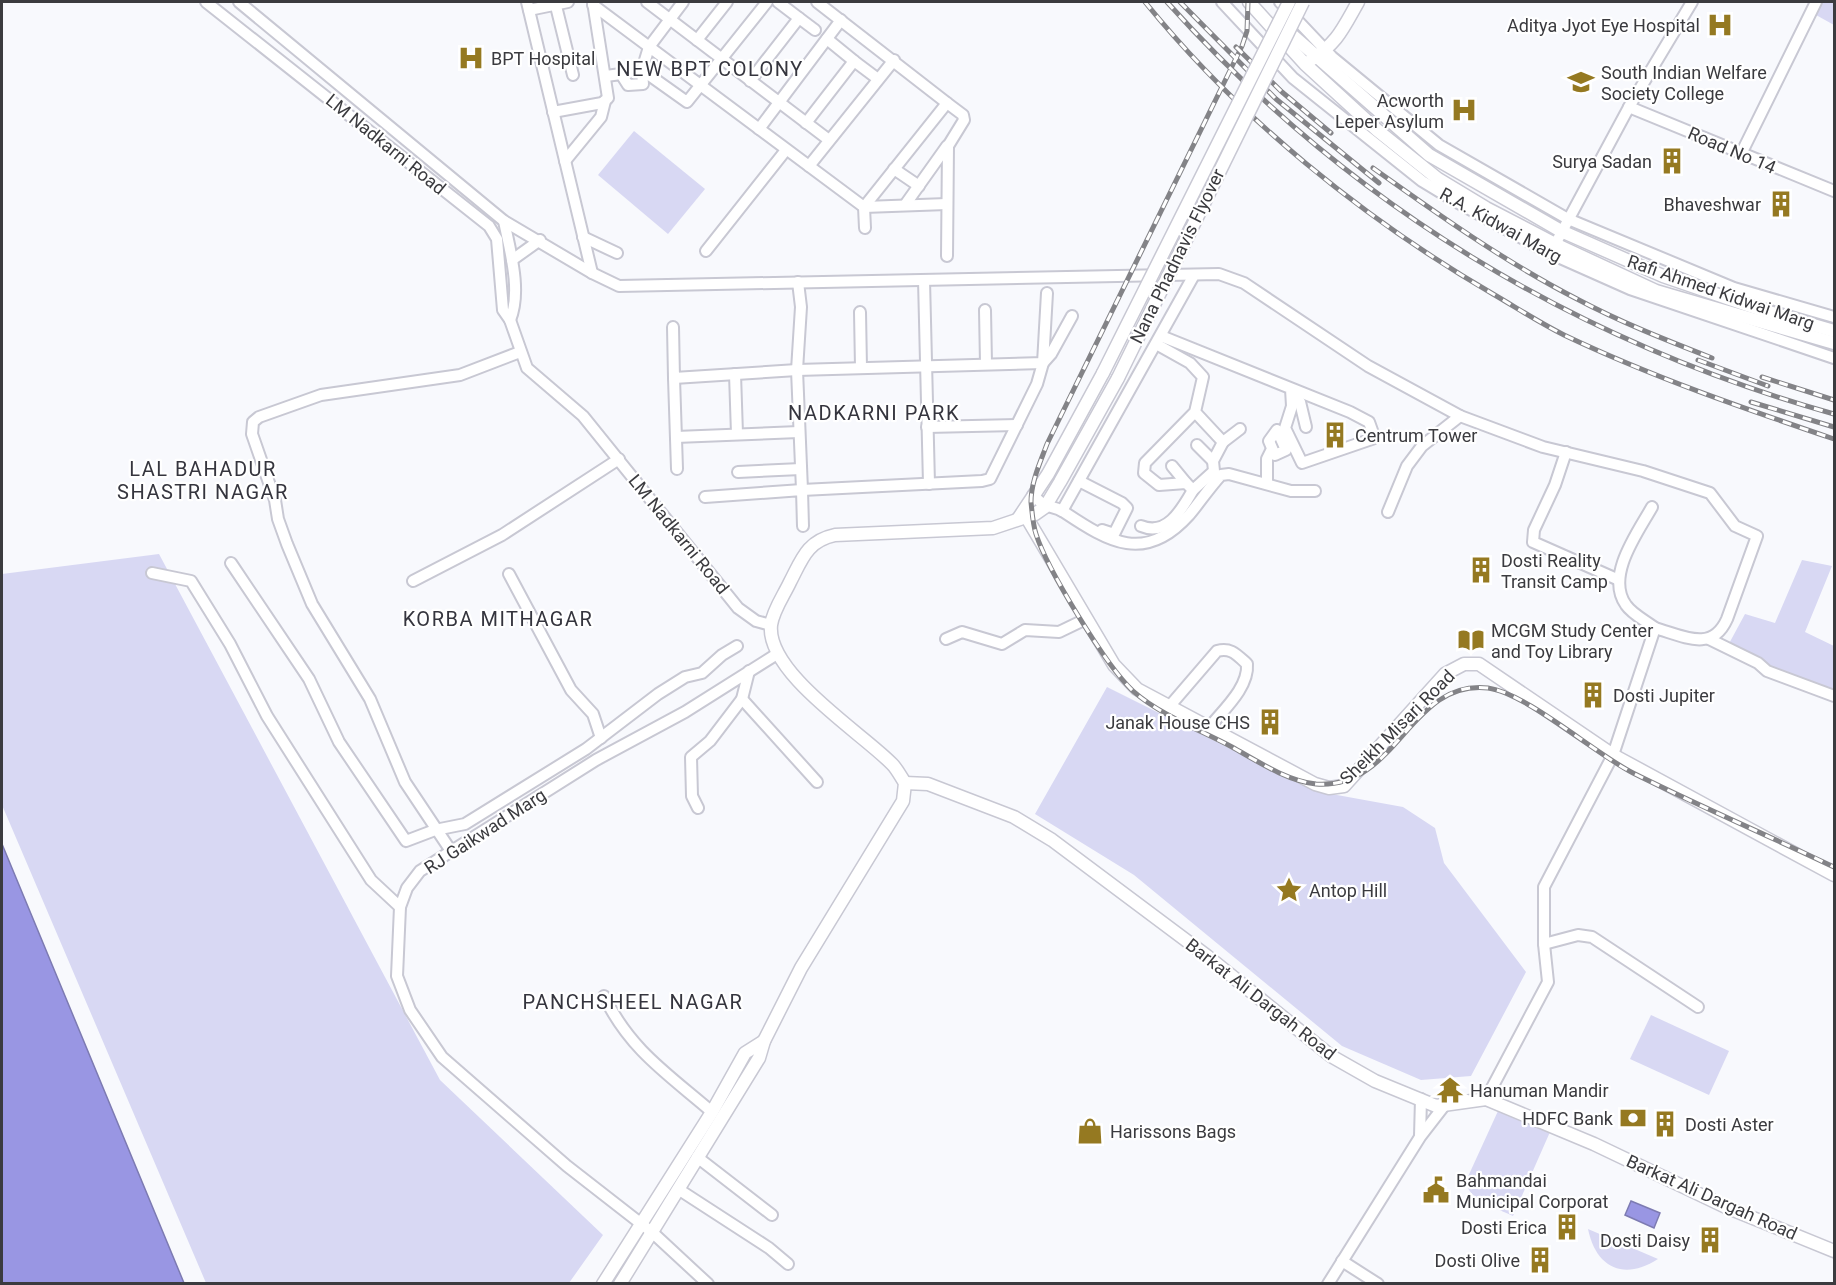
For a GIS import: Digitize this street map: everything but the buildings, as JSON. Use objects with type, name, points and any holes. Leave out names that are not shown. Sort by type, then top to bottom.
[{"type":"main road","points":[[1249,2],[1316,58],[1377,130],[1438,179],[1552,248],[1656,291],[1834,343]]},
{"type":"main road","name":"Rafi Ahmed Kidwai Marg","points":[[1260,2],[1316,58],[1429,155],[1562,231],[1664,276],[1762,310],[1834,331]]},
{"type":"main road","name":"Nana Phadnavis Flyover","points":[[1022,517],[1103,373],[1289,2]]},
{"type":"main road","name":"Nana Phadnavis Flyover","points":[[1044,507],[1118,378],[1303,2]]},
{"type":"main road","points":[[1316,58],[1339,36],[1358,2]]},
{"type":"main road","points":[[620,1284],[759,1058],[764,1041],[801,968],[903,801],[905,783],[892,764],[825,709],[777,654],[771,625],[779,603],[808,549],[822,538],[993,528],[1044,507]]},
{"type":"main road","name":"Sheikh Misari Road","points":[[1022,517],[1120,672],[1137,689],[1168,708],[1315,784],[1329,789],[1344,786],[1445,674],[1464,664],[1479,664],[1613,755],[1834,875]]},
{"type":"main road","name":"Barkat Ali Dargah Road","points":[[905,783],[928,784],[1014,817],[1052,840],[1152,914],[1331,1056],[1375,1081],[1436,1106],[1486,1099],[1594,1144],[1726,1207],[1834,1251]]},
{"type":"main road","points":[[603,1284],[712,1112],[745,1053],[764,1041]]},
{"type":"street","name":"LM Nadkarni Road","points":[[206,2],[494,232],[503,310],[510,320],[527,368],[583,416],[738,608],[756,621],[771,625]]},
{"type":"street","name":"LM Nadkarni Road","points":[[239,2],[504,221],[512,260],[515,308],[510,320]]},
{"type":"street","points":[[568,2],[528,6],[592,273]]},
{"type":"street","points":[[647,2],[829,140]]},
{"type":"street","points":[[606,76],[622,75],[628,86],[643,84],[642,70],[649,47],[683,2]]},
{"type":"street","points":[[697,40],[727,2]]},
{"type":"street","points":[[642,70],[687,102],[767,2]]},
{"type":"street","points":[[778,2],[815,30]]},
{"type":"street","points":[[817,2],[963,115],[964,120],[948,146],[905,205]]},
{"type":"street","name":"R.A. Kidwai Marg","points":[[1222,2],[1293,78],[1422,181],[1630,289],[1834,358]]},
{"type":"street","points":[[1280,2],[1316,58],[1439,145],[1568,219],[1734,288],[1834,317]]},
{"type":"street","points":[[1552,248],[1629,107],[1692,2]]},
{"type":"street","points":[[1741,154],[1816,2]]},
{"type":"street","points":[[556,3],[573,75]]},
{"type":"street","points":[[593,4],[864,207],[947,204]]},
{"type":"street","points":[[565,161],[601,117],[609,91],[593,4]]},
{"type":"street","points":[[750,81],[799,18]]},
{"type":"street","points":[[759,129],[841,20]]},
{"type":"street","points":[[827,39],[878,79]]},
{"type":"street","points":[[1293,78],[1316,58]]},
{"type":"street","points":[[809,166],[894,60]]},
{"type":"street","points":[[806,123],[854,61]]},
{"type":"street","points":[[553,112],[605,101]]},
{"type":"street","points":[[865,228],[864,207],[947,103]]},
{"type":"street","name":"Road No 14","points":[[1629,107],[1834,191]]},
{"type":"street","points":[[946,256],[948,146]]},
{"type":"street","points":[[706,251],[786,150]]},
{"type":"street","points":[[894,169],[919,186]]},
{"type":"street","points":[[442,190],[451,177]]},
{"type":"street","points":[[494,232],[504,221],[540,240],[592,273],[619,285],[637,287],[652,284],[1219,274],[1244,283],[1368,366],[1460,416],[1543,447],[1643,471],[1710,493],[1735,526],[1756,536],[1722,631],[1709,639]]},
{"type":"street","points":[[582,237],[617,253]]},
{"type":"street","points":[[512,260],[540,240]]},
{"type":"street","points":[[1063,509],[1194,275]]},
{"type":"street","points":[[924,280],[929,484]]},
{"type":"street","points":[[798,282],[801,307],[797,370],[803,526]]},
{"type":"street","points":[[705,497],[990,479],[1037,384],[1043,363],[1047,293]]},
{"type":"street","points":[[985,310],[986,364]]},
{"type":"street","points":[[860,312],[861,368]]},
{"type":"street","points":[[674,378],[797,370],[1043,363],[1051,354],[1072,316]]},
{"type":"street","points":[[673,327],[677,469]]},
{"type":"street","points":[[1159,340],[1190,363],[1211,386]]},
{"type":"street","points":[[1159,340],[1292,389],[1366,419],[1375,432],[1374,436],[1372,439],[1305,462],[1299,461],[1285,428],[1292,406],[1292,389]]},
{"type":"street","points":[[451,851],[405,782],[370,699],[312,604],[278,519],[275,500],[252,435],[252,428],[259,417],[321,395],[460,375],[520,352]]},
{"type":"street","points":[[735,374],[737,435]]},
{"type":"street","points":[[1190,486],[1159,485],[1147,477],[1143,468],[1195,412],[1203,377]]},
{"type":"street","points":[[1292,389],[1300,402],[1306,428]]},
{"type":"street","points":[[1195,412],[1223,442]]},
{"type":"street","points":[[1388,512],[1407,466],[1422,446],[1460,416]]},
{"type":"street","points":[[927,427],[1017,425]]},
{"type":"street","points":[[1141,526],[1150,530],[1158,529],[1172,521],[1190,486],[1214,471],[1213,461],[1223,442],[1240,429]]},
{"type":"street","points":[[676,437],[799,432]]},
{"type":"street","points":[[1197,445],[1213,461]]},
{"type":"street","points":[[1566,452],[1555,485],[1534,530],[1533,542],[1619,580]]},
{"type":"street","points":[[1267,484],[1270,455]]},
{"type":"street","points":[[413,581],[502,535],[619,459]]},
{"type":"street","points":[[1172,466],[1190,486]]},
{"type":"street","points":[[738,472],[801,469]]},
{"type":"street","points":[[1063,509],[1078,524],[1103,537],[1129,545],[1148,542],[1176,527],[1221,476],[1228,474],[1291,491],[1315,491]]},
{"type":"street","points":[[1033,495],[1044,507],[1063,509],[1110,534],[1118,532],[1127,512],[1125,505],[1079,481]]},
{"type":"street","points":[[1652,507],[1621,562],[1619,580],[1625,605],[1655,628],[1696,639],[1709,639],[1758,663],[1767,671],[1834,696]]},
{"type":"street","points":[[231,563],[309,679],[339,742],[406,841],[435,830],[465,824],[601,738],[658,694],[685,677],[702,674],[722,655],[737,646]]},
{"type":"street","points":[[152,573],[191,581],[230,644],[267,716],[371,880],[400,907]]},
{"type":"street","points":[[509,574],[572,690],[593,714],[601,738]]},
{"type":"street","points":[[946,639],[962,632],[1002,644],[1024,630],[1059,632],[1086,619]]},
{"type":"street","points":[[1486,1099],[1548,982],[1544,944],[1544,886],[1613,755],[1655,628]]},
{"type":"street","points":[[1168,708],[1217,651],[1225,649],[1233,651],[1247,664],[1248,673],[1245,682],[1208,729]]},
{"type":"street","name":"RJ Gaikwad Marg","points":[[708,1284],[653,1233],[567,1166],[442,1057],[410,1010],[397,976],[400,907],[407,888],[420,871],[596,760],[685,712],[777,654]]},
{"type":"street","points":[[698,808],[692,796],[691,757],[710,741],[742,699],[749,671]]},
{"type":"street","points":[[742,699],[817,782]]},
{"type":"street","points":[[1544,944],[1578,935],[1592,937],[1698,1007]]},
{"type":"street","points":[[604,996],[617,1023],[632,1042],[712,1112]]},
{"type":"street","points":[[1420,1137],[1421,1099]]},
{"type":"street","points":[[1328,1284],[1420,1137],[1444,1106]]},
{"type":"street","points":[[697,1157],[772,1215]]},
{"type":"street","points":[[678,1189],[769,1248],[788,1264]]},
{"type":"street","points":[[1342,1261],[1378,1284]]},
{"type":"shaded area","points":[[1822,2],[1834,2],[1834,25],[1816,15]]},
{"type":"shaded area","points":[[634,131],[705,189],[668,234],[598,175]]},
{"type":"shaded area","points":[[159,554],[440,1080],[603,1235],[569,1283],[206,1283],[2,805],[2,574]]},
{"type":"shaded area","points":[[1802,560],[1832,566],[1805,632],[1834,646],[1834,700],[1725,651],[1745,614],[1775,623]]},
{"type":"shaded area","points":[[1107,687],[1315,791],[1403,807],[1435,828],[1444,863],[1526,972],[1471,1076],[1421,1080],[1342,1046],[1134,875],[1035,814]]},
{"type":"shaded area","points":[[2,844],[184,1283],[2,1283]]},
{"type":"shaded area","points":[[1651,1015],[1729,1051],[1709,1095],[1630,1059]]},
{"type":"shaded area","points":[[1498,1111],[1550,1132],[1513,1216],[1477,1198],[1468,1188],[1466,1181]]},
{"type":"shaded area","points":[[1631,1201],[1660,1213],[1654,1228],[1625,1215]]},
{"type":"shaded area","points":[[1588,1229],[1658,1259],[1646,1266],[1634,1269],[1613,1267],[1598,1253]]},
{"type":"railway","points":[[1145,2],[1182,45],[1262,126],[1351,199],[1445,265],[1546,326],[1597,350],[1698,391],[1834,439]]},
{"type":"railway","points":[[1167,2],[1237,75],[1311,141],[1389,202],[1471,256],[1556,305],[1646,347],[1738,384],[1834,414]]},
{"type":"railway","points":[[1180,2],[1276,99],[1379,183]]},
{"type":"railway","points":[[1248,2],[1247,31],[1242,46],[1047,444],[1034,480],[1031,502],[1036,534],[1052,570],[1093,640],[1122,679],[1144,700],[1272,770],[1294,779],[1316,784],[1344,781],[1366,770],[1386,754],[1420,716],[1439,700],[1461,690],[1488,688],[1504,692],[1540,712],[1633,773],[1834,867]]},
{"type":"railway","points":[[1236,47],[1282,92],[1331,133]]},
{"type":"railway","points":[[1373,168],[1473,237],[1550,285],[1626,323],[1712,358]]},
{"type":"railway","points":[[1698,360],[1768,386]]},
{"type":"railway","points":[[1762,377],[1834,400]]},
{"type":"railway","points":[[1751,402],[1834,427]]},
{"type":"place","name":"Aditya Jyot Eye Hospital","points":[[1720,25]]},
{"type":"place","name":"BPT Hospital","points":[[471,58]]},
{"type":"place","name":"South Indian Welfare Society College","points":[[1581,82]]},
{"type":"place","name":"Acworth Leper Asylum","points":[[1464,110]]},
{"type":"place","name":"Surya Sadan","points":[[1672,161]]},
{"type":"place","name":"Bhaveshwar","points":[[1781,204]]},
{"type":"place","name":"Centrum Tower","points":[[1335,435]]},
{"type":"place","name":"Dosti Reality Transit Camp","points":[[1481,570]]},
{"type":"place","name":"MCGM Study Center and Toy Library","points":[[1471,640]]},
{"type":"place","name":"Dosti Jupiter","points":[[1593,695]]},
{"type":"place","name":"Janak House CHS","points":[[1270,722]]},
{"type":"place","name":"Antop Hill","points":[[1289,890]]},
{"type":"place","name":"Hanuman Mandir","points":[[1450,1090]]},
{"type":"place","name":"HDFC Bank","points":[[1633,1118]]},
{"type":"place","name":"Dosti Aster","points":[[1665,1124]]},
{"type":"place","name":"Harissons Bags","points":[[1090,1131]]},
{"type":"place","name":"Bahmandai Municipal Corporat","points":[[1436,1190]]},
{"type":"place","name":"Dosti Erica","points":[[1567,1227]]},
{"type":"place","name":"Dosti Daisy","points":[[1710,1240]]},
{"type":"place","name":"Dosti Olive","points":[[1540,1260]]},
{"type":"district","name":"NEW BPT COLONY","points":[[710,69]]},
{"type":"district","name":"NADKARNI PARK","points":[[874,413]]},
{"type":"district","name":"LAL BAHADUR SHASTRI NAGAR","points":[[203,480]]},
{"type":"district","name":"KORBA MITHAGAR","points":[[498,619]]},
{"type":"district","name":"PANCHSHEEL NAGAR","points":[[633,1002]]}]
